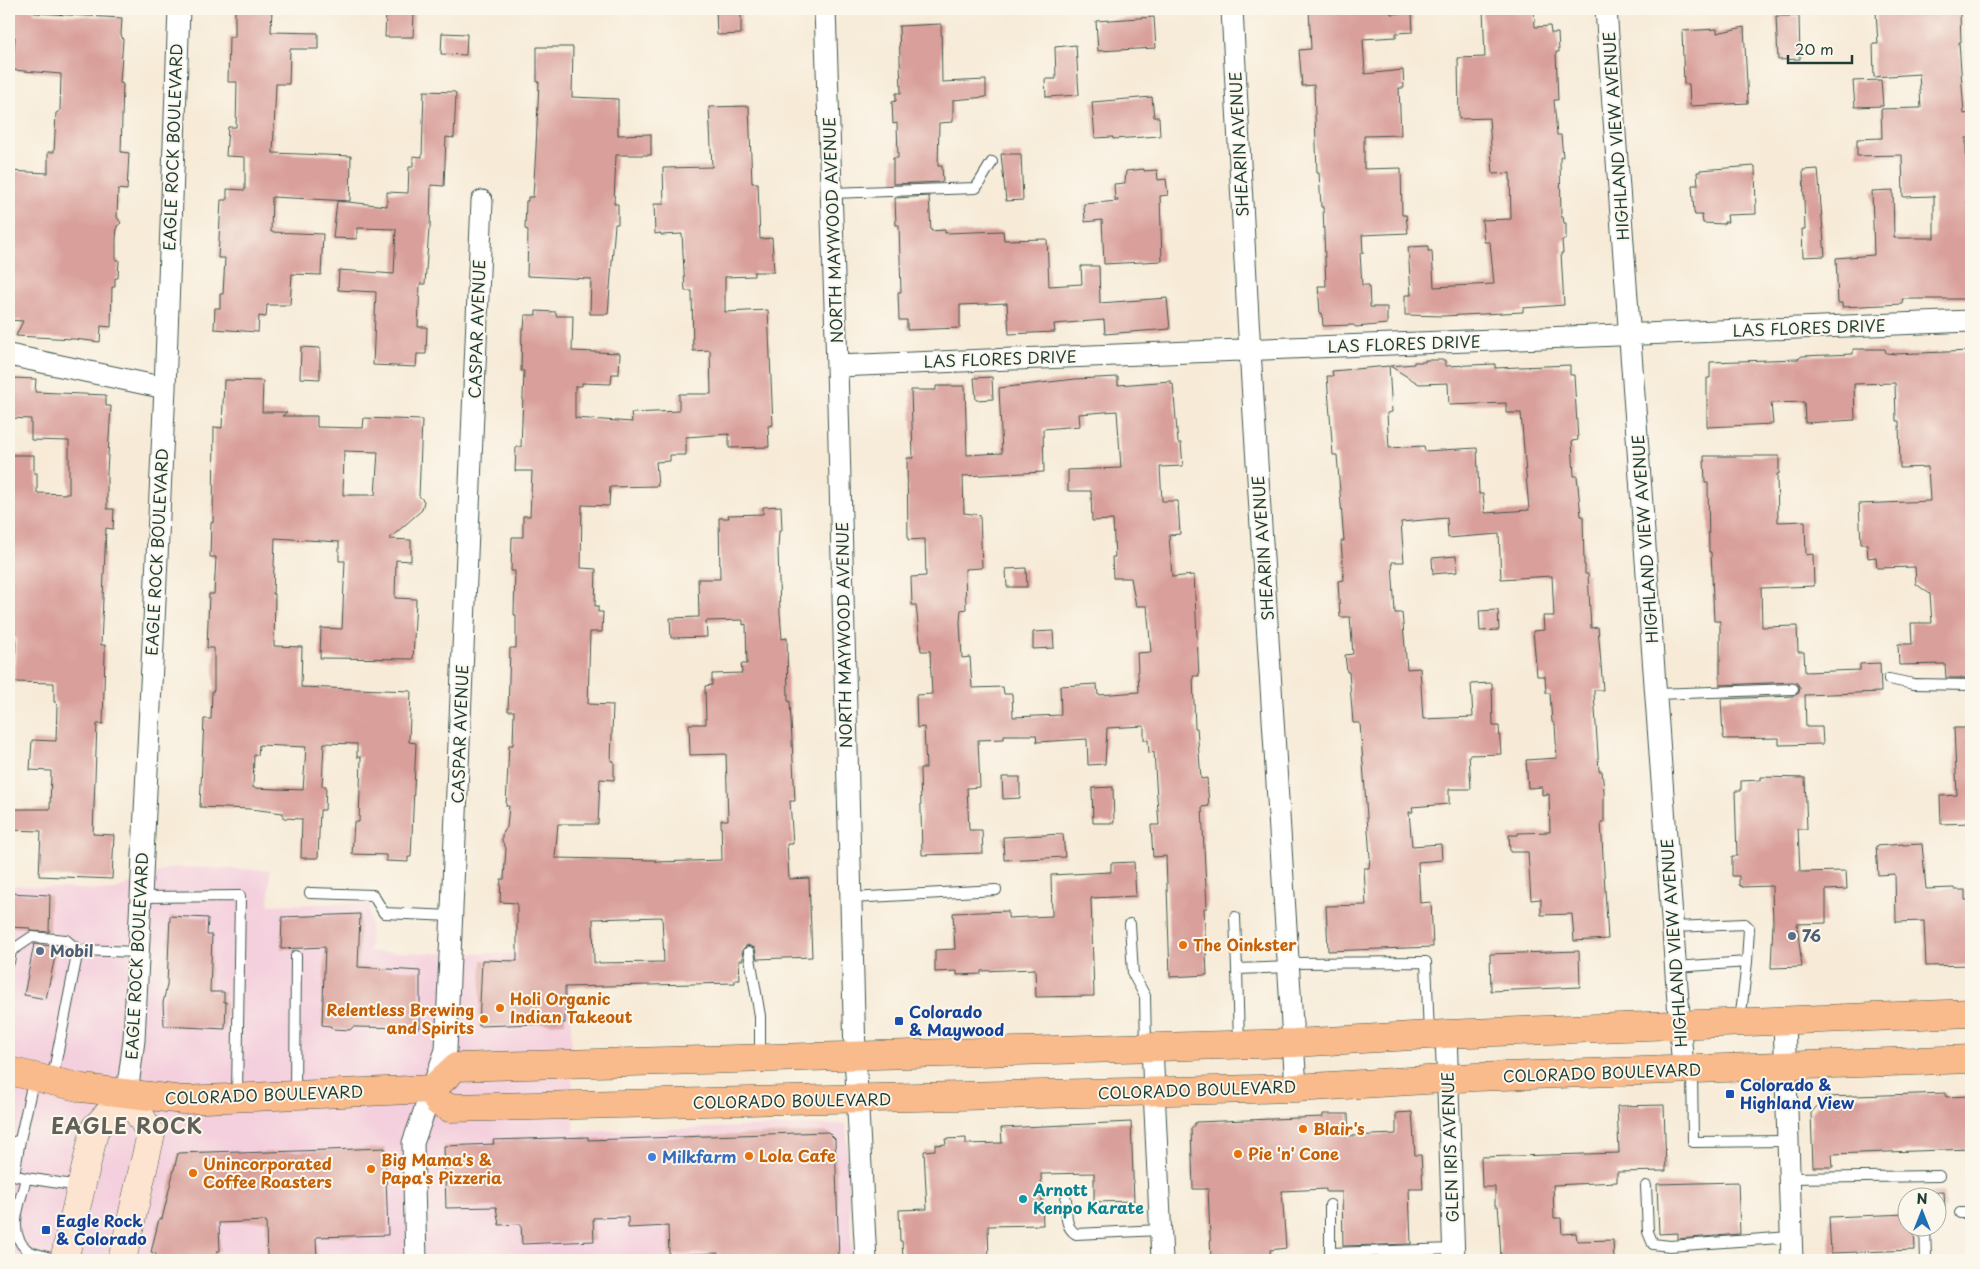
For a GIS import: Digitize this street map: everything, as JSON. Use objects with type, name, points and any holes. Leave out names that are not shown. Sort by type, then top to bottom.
[{"type":"main road","points":[[432,1089],[456,1067],[1239,1045],[1437,1034],[1971,1013]]},
{"type":"main road","name":"COLORADO BOULEVARD","points":[[31,1076],[82,1088],[183,1100],[432,1089],[438,1102],[449,1108],[1296,1088],[1447,1079],[1971,1059]]},
{"type":"main road","points":[[64,1260],[95,1128],[127,1094],[151,1134],[122,1260]]},
{"type":"street","name":"EAGLE ROCK BOULEVARD","points":[[127,1094],[134,1040],[139,952],[165,388],[179,9]]},
{"type":"street","name":"NORTH MAYWOOD AVENUE","points":[[825,9],[837,366],[855,1055],[866,1260]]},
{"type":"street","name":"SHEARIN AVENUE","points":[[1232,9],[1250,350],[1296,1088]]},
{"type":"street","name":"HIGHLAND VIEW AVENUE","points":[[1606,9],[1676,967],[1687,1070]]},
{"type":"street","name":"CASPAR AVENUE","points":[[416,1260],[413,1143],[446,1050],[482,201]]},
{"type":"street","name":"LAS FLORES DRIVE","points":[[837,366],[1971,321]]},
{"type":"street","points":[[9,355],[165,388]]},
{"type":"street","points":[[1784,1021],[1792,1260]]},
{"type":"street","name":"GLEN IRIS AVENUE","points":[[1437,1034],[1447,1079],[1454,1255]]},
{"type":"street","points":[[1149,1047],[1154,1092],[1162,1260]]},
{"type":"lane","points":[[831,193],[976,188],[992,162]]},
{"type":"lane","points":[[1888,679],[1913,684],[1971,685]]},
{"type":"lane","points":[[1657,694],[1793,689]]},
{"type":"lane","points":[[851,898],[996,890]]},
{"type":"lane","points":[[310,893],[373,895],[384,913],[452,916]]},
{"type":"lane","points":[[141,897],[240,896],[236,1098]]},
{"type":"lane","points":[[1235,917],[1239,1045]]},
{"type":"lane","points":[[1130,924],[1133,974],[1145,996],[1149,1047]]},
{"type":"lane","points":[[1674,927],[1745,924],[1749,928],[1748,962],[1740,1023]]},
{"type":"lane","points":[[9,962],[11,951],[32,937],[66,940],[78,950],[139,952]]},
{"type":"lane","points":[[78,950],[31,1076],[20,1140],[11,1174],[82,1186]]},
{"type":"lane","points":[[749,952],[760,1016],[760,1057]]},
{"type":"lane","points":[[295,1096],[296,956]]},
{"type":"lane","points":[[1237,969],[1289,965],[1426,962],[1437,1034]]},
{"type":"lane","points":[[1676,967],[1748,962]]},
{"type":"lane","points":[[1687,1070],[1693,1142],[1787,1141]]},
{"type":"lane","points":[[9,1144],[20,1140]]},
{"type":"lane","points":[[1789,1178],[1938,1176]]},
{"type":"lane","points":[[26,1178],[15,1224],[16,1234],[27,1250],[60,1260]]},
{"type":"lane","points":[[1646,1186],[1648,1232],[1653,1244],[1670,1246],[1791,1237]]},
{"type":"lane","points":[[1066,1199],[1067,1223],[1070,1230],[1076,1234],[1160,1230]]},
{"type":"lane","points":[[1330,1205],[1330,1253],[1454,1255]]},
{"type":"lane","points":[[1960,1213],[1971,1212]]},
{"type":"lane","points":[[1925,1236],[1926,1260]]},
{"type":"shaded area","points":[[172,867],[270,870],[269,905],[370,903],[370,952],[569,955],[574,1132],[846,1124],[852,1260],[9,1260],[9,885],[113,891]]},
{"type":"building","points":[[13,9],[34,9],[34,13],[122,18],[121,34],[123,40],[120,83],[123,84],[121,152],[129,153],[127,190],[118,189],[117,217],[121,223],[117,226],[116,240],[116,260],[119,260],[118,278],[115,278],[115,287],[112,287],[111,327],[101,326],[100,342],[16,336],[23,321],[9,320],[9,171],[48,173],[48,152],[54,152],[56,113],[60,111],[61,74],[12,70],[15,37],[12,37]]},
{"type":"building","points":[[235,9],[272,9],[271,32],[318,33],[318,49],[290,49],[289,84],[276,84],[273,153],[351,156],[350,201],[272,197],[271,232],[323,234],[321,275],[292,274],[290,305],[267,305],[266,317],[259,316],[258,332],[214,329],[215,308],[220,308],[220,294],[223,294],[225,258],[218,258],[221,200],[227,200],[227,189],[245,190],[245,157],[226,156],[228,127],[236,127],[237,82],[228,82],[229,37],[235,37]]},
{"type":"building","points":[[716,9],[741,9],[741,34],[717,35]]},
{"type":"building","points":[[1309,9],[1391,9],[1391,14],[1412,12],[1413,32],[1396,33],[1396,37],[1363,39],[1365,74],[1403,70],[1404,88],[1399,88],[1401,135],[1364,136],[1364,169],[1401,168],[1402,215],[1406,215],[1408,233],[1362,235],[1363,253],[1360,253],[1362,285],[1369,285],[1370,307],[1387,307],[1387,324],[1356,327],[1353,325],[1323,326],[1318,286],[1326,286],[1323,207],[1321,207],[1319,173],[1317,173],[1314,85],[1302,86],[1299,50],[1311,49]]},
{"type":"building","points":[[1534,9],[1535,27],[1550,26],[1551,33],[1558,33],[1559,52],[1556,52],[1558,100],[1554,100],[1557,135],[1561,135],[1563,157],[1560,157],[1561,217],[1563,217],[1564,223],[1566,223],[1566,240],[1562,240],[1563,253],[1561,253],[1564,305],[1523,308],[1523,312],[1443,316],[1405,315],[1405,295],[1411,295],[1408,247],[1428,246],[1428,251],[1432,251],[1434,287],[1494,284],[1490,242],[1484,242],[1482,220],[1511,219],[1510,173],[1493,174],[1489,118],[1459,119],[1458,58],[1485,57],[1483,10]]},
{"type":"building","points":[[1952,9],[1952,13],[1960,13],[1961,42],[1959,42],[1964,114],[1971,113],[1971,138],[1966,138],[1967,203],[1970,203],[1971,232],[1971,299],[1902,299],[1903,304],[1842,307],[1842,303],[1838,303],[1836,258],[1874,255],[1872,191],[1893,190],[1894,238],[1934,238],[1934,196],[1903,197],[1902,155],[1857,156],[1857,139],[1882,138],[1881,109],[1921,108],[1919,74],[1874,77],[1873,44],[1878,44],[1876,12]]},
{"type":"building","points":[[386,12],[414,13],[413,37],[385,37]]},
{"type":"building","points":[[1776,16],[1799,16],[1800,59],[1778,60]]},
{"type":"building","points":[[1154,17],[1156,48],[1098,51],[1096,21]]},
{"type":"building","points":[[941,24],[942,82],[986,80],[986,97],[953,100],[953,122],[939,123],[938,166],[942,166],[943,182],[893,184],[893,158],[898,158],[897,123],[893,124],[892,102],[896,101],[896,93],[901,93],[899,26]]},
{"type":"building","points":[[1744,27],[1748,103],[1690,106],[1689,84],[1684,84],[1682,31],[1717,29],[1717,33]]},
{"type":"building","points":[[442,33],[467,34],[466,55],[441,54]]},
{"type":"building","points":[[1076,45],[1079,95],[1046,97],[1045,79],[1056,79],[1055,47]]},
{"type":"building","points":[[537,47],[573,47],[572,97],[618,99],[618,135],[651,134],[651,155],[616,155],[614,204],[618,204],[618,224],[615,224],[608,314],[590,314],[591,279],[527,276],[528,230],[525,229],[526,201],[528,201],[528,197],[533,197],[539,82],[537,82]]},
{"type":"building","points":[[1881,80],[1883,106],[1855,107],[1853,81]]},
{"type":"building","points":[[424,91],[455,92],[456,94],[454,138],[446,137],[444,186],[431,185],[430,229],[425,284],[420,284],[418,327],[427,327],[426,354],[417,354],[416,367],[373,365],[376,292],[338,290],[339,270],[394,274],[396,229],[357,228],[357,239],[333,238],[337,201],[387,206],[387,192],[408,193],[409,167],[413,167],[413,156],[422,157]]},
{"type":"building","points":[[1152,97],[1154,117],[1159,117],[1160,136],[1113,139],[1113,137],[1095,138],[1092,102]]},
{"type":"building","points":[[749,106],[752,183],[758,183],[760,239],[772,238],[774,272],[754,272],[754,276],[725,277],[725,312],[768,310],[773,425],[768,426],[769,447],[729,448],[729,434],[686,437],[686,455],[670,455],[670,461],[656,462],[658,486],[610,487],[609,506],[582,505],[581,568],[596,569],[595,606],[598,606],[598,612],[603,612],[602,632],[590,632],[588,704],[613,705],[611,761],[614,761],[614,780],[600,779],[598,824],[558,824],[555,858],[656,860],[656,862],[722,860],[721,820],[728,820],[726,754],[690,755],[689,724],[706,724],[705,686],[712,685],[712,674],[742,673],[741,664],[747,664],[746,624],[743,625],[743,620],[706,621],[707,637],[671,638],[670,618],[699,617],[698,579],[720,579],[719,518],[729,518],[728,515],[763,514],[763,507],[781,506],[782,531],[779,531],[778,549],[780,613],[782,639],[787,638],[788,701],[790,701],[795,801],[790,801],[793,844],[787,844],[789,879],[809,878],[812,957],[757,959],[755,948],[747,945],[742,950],[743,960],[739,960],[740,980],[735,980],[735,983],[565,987],[565,1023],[479,1026],[482,960],[517,961],[517,903],[500,902],[501,879],[504,879],[506,848],[502,841],[502,835],[507,827],[509,806],[506,806],[509,745],[513,745],[514,711],[508,711],[510,648],[516,648],[516,615],[514,615],[515,571],[511,571],[512,537],[523,537],[523,516],[530,516],[532,471],[515,471],[516,447],[521,447],[524,371],[521,371],[522,329],[524,329],[525,315],[536,315],[536,311],[556,312],[556,316],[573,316],[572,351],[620,353],[619,374],[612,374],[611,384],[582,383],[582,386],[575,386],[575,418],[632,422],[631,413],[679,411],[679,394],[711,394],[710,350],[693,351],[692,291],[685,291],[682,234],[655,234],[654,204],[664,204],[663,168],[712,167],[709,107]],"holes":[[[662,917],[664,962],[594,963],[593,919]]]},
{"type":"building","points":[[1001,154],[1021,154],[1023,200],[1006,201]]},
{"type":"building","points":[[1755,166],[1756,214],[1727,215],[1728,222],[1724,222],[1724,224],[1703,223],[1702,215],[1695,215],[1692,185],[1698,185],[1697,172],[1700,172],[1700,170]]},
{"type":"building","points":[[1144,169],[1144,171],[1157,170],[1158,180],[1166,179],[1168,195],[1160,196],[1162,261],[1104,264],[1102,220],[1085,222],[1084,204],[1118,201],[1118,199],[1115,199],[1114,184],[1125,183],[1126,171]]},
{"type":"building","points":[[1818,169],[1825,256],[1803,257],[1802,229],[1805,229],[1803,170]]},
{"type":"building","points":[[929,196],[931,231],[945,230],[945,233],[1003,231],[1004,240],[1047,239],[1049,286],[1082,284],[1081,266],[1099,266],[1100,303],[1167,298],[1170,329],[1105,334],[1104,320],[1054,324],[1055,332],[1009,334],[1007,303],[960,305],[960,328],[907,330],[907,320],[899,320],[898,292],[901,292],[899,225],[896,225],[895,198]]},
{"type":"building","points":[[301,347],[320,348],[320,379],[300,378]]},
{"type":"building","points":[[1853,349],[1885,349],[1886,353],[1895,354],[1971,351],[1971,678],[1946,678],[1945,664],[1899,665],[1898,644],[1912,644],[1911,623],[1932,623],[1930,594],[1916,584],[1915,567],[1877,568],[1876,557],[1868,558],[1867,544],[1861,544],[1859,504],[1930,501],[1928,467],[1900,468],[1899,421],[1896,421],[1895,383],[1854,384],[1855,420],[1805,423],[1804,402],[1771,403],[1773,424],[1707,427],[1707,378],[1710,378],[1710,362],[1798,359],[1802,356],[1853,354]]},
{"type":"building","points":[[1425,360],[1445,360],[1445,366],[1495,364],[1495,368],[1570,365],[1570,375],[1574,375],[1578,440],[1572,441],[1574,476],[1577,476],[1581,516],[1583,516],[1584,565],[1585,574],[1588,574],[1591,628],[1598,627],[1603,690],[1594,690],[1594,693],[1599,771],[1602,771],[1604,791],[1604,822],[1601,822],[1608,939],[1574,941],[1572,914],[1541,915],[1541,899],[1531,900],[1528,852],[1510,852],[1509,835],[1550,832],[1549,794],[1542,795],[1542,787],[1528,788],[1526,760],[1557,758],[1555,724],[1552,722],[1550,693],[1546,693],[1545,676],[1537,676],[1533,631],[1544,630],[1543,616],[1554,616],[1552,576],[1501,579],[1499,534],[1448,538],[1447,518],[1401,522],[1404,562],[1392,562],[1395,613],[1402,613],[1407,669],[1420,668],[1423,719],[1473,717],[1471,684],[1492,683],[1493,726],[1499,726],[1501,754],[1469,755],[1471,789],[1449,789],[1449,804],[1412,807],[1413,812],[1409,812],[1412,846],[1441,844],[1442,860],[1418,862],[1420,903],[1431,902],[1433,947],[1328,951],[1326,906],[1366,905],[1364,868],[1369,868],[1370,857],[1360,723],[1353,723],[1349,672],[1347,672],[1345,655],[1353,654],[1350,617],[1340,617],[1338,581],[1344,580],[1341,541],[1344,541],[1337,455],[1333,455],[1327,376],[1333,376],[1332,371],[1389,366],[1392,412],[1387,413],[1389,448],[1424,446],[1425,451],[1477,448],[1479,494],[1483,494],[1485,513],[1529,510],[1521,413],[1506,413],[1506,403],[1449,405],[1448,383],[1419,384],[1390,366],[1414,364],[1414,362],[1425,362]]},
{"type":"building","points":[[992,377],[993,399],[976,400],[974,378]]},
{"type":"building","points":[[1118,377],[1118,385],[1171,381],[1171,384],[1173,384],[1178,443],[1181,443],[1183,466],[1160,467],[1162,501],[1178,501],[1180,534],[1169,535],[1172,577],[1194,575],[1199,676],[1193,676],[1195,728],[1197,728],[1201,779],[1207,778],[1209,806],[1202,807],[1207,908],[1204,908],[1207,975],[1170,977],[1166,856],[1153,857],[1151,825],[1159,825],[1154,752],[1149,753],[1148,740],[1144,740],[1144,726],[1107,728],[1105,764],[1088,765],[1087,739],[1037,742],[1036,735],[1004,735],[1004,739],[978,740],[980,787],[967,788],[969,830],[982,830],[983,853],[922,855],[920,768],[926,768],[924,727],[917,728],[916,695],[932,694],[930,651],[921,651],[916,605],[912,605],[911,577],[926,576],[925,539],[908,540],[907,458],[913,458],[911,390],[936,390],[936,386],[965,386],[967,455],[1002,453],[999,388],[1075,379]],"holes":[[[1117,411],[1121,468],[1068,470],[1068,491],[1091,491],[1092,521],[1113,520],[1115,557],[1112,557],[1113,578],[1131,578],[1136,606],[1147,606],[1151,652],[1137,653],[1139,692],[1098,695],[1097,684],[1060,686],[1061,715],[1013,717],[1012,694],[1004,694],[1003,687],[972,688],[970,657],[962,658],[960,622],[961,610],[966,609],[965,569],[982,568],[980,515],[964,513],[963,476],[1044,472],[1043,429],[1080,426],[1079,414]]]},
{"type":"building","points":[[13,378],[36,379],[35,392],[106,395],[106,406],[111,406],[107,509],[114,509],[113,529],[106,528],[101,645],[105,645],[103,724],[97,724],[93,834],[114,835],[112,879],[39,876],[41,831],[9,830],[9,809],[50,809],[51,771],[30,770],[32,740],[56,741],[57,706],[56,702],[54,702],[54,683],[14,682],[16,638],[12,637],[12,632],[9,631],[9,455],[34,455],[34,473],[37,473],[37,493],[69,494],[69,441],[31,440],[31,419],[9,418],[9,380],[13,380]]},
{"type":"building","points":[[224,380],[263,381],[262,412],[287,412],[282,416],[317,416],[317,427],[363,428],[364,418],[422,420],[419,496],[424,501],[422,510],[389,539],[411,540],[411,561],[396,560],[395,598],[416,599],[413,659],[320,658],[321,628],[342,629],[345,561],[339,561],[339,542],[275,538],[273,594],[275,594],[274,646],[302,647],[301,687],[411,691],[409,742],[416,743],[411,857],[408,857],[408,862],[386,861],[386,855],[352,854],[354,822],[359,822],[361,757],[357,757],[357,744],[324,743],[322,786],[326,786],[325,810],[320,810],[318,858],[301,858],[302,819],[283,818],[283,813],[251,809],[200,807],[204,719],[211,719],[212,691],[214,691],[214,648],[207,648],[209,594],[214,594],[216,557],[210,557],[211,522],[213,523],[214,427],[222,428]],"holes":[[[344,451],[378,452],[375,495],[343,495]],[[259,745],[306,747],[303,790],[253,788],[254,755],[258,755]]]},
{"type":"building","points":[[1704,456],[1779,456],[1779,474],[1777,474],[1778,522],[1805,521],[1806,555],[1813,554],[1814,586],[1761,588],[1762,627],[1797,626],[1798,652],[1804,652],[1805,672],[1860,670],[1860,664],[1880,663],[1881,692],[1805,695],[1806,727],[1822,727],[1823,744],[1779,745],[1779,738],[1724,739],[1721,699],[1793,696],[1799,693],[1800,688],[1797,683],[1793,682],[1720,685],[1720,621],[1714,621],[1711,552],[1709,552],[1708,483],[1705,483]]},
{"type":"building","points":[[1456,556],[1457,572],[1433,574],[1432,558]]},
{"type":"building","points":[[1026,568],[1027,587],[1007,587],[1006,569]]},
{"type":"building","points":[[1498,610],[1499,630],[1480,631],[1479,611]]},
{"type":"building","points":[[1053,631],[1054,648],[1033,649],[1033,632]]},
{"type":"building","points":[[1954,728],[1971,728],[1971,823],[1941,824],[1940,796],[1957,795]]},
{"type":"building","points":[[1002,777],[1020,777],[1020,798],[1003,799]]},
{"type":"building","points":[[1761,777],[1805,778],[1807,829],[1798,829],[1800,872],[1846,871],[1847,889],[1826,890],[1826,923],[1797,924],[1802,967],[1771,968],[1772,886],[1742,887],[1739,885],[1739,876],[1732,876],[1732,856],[1737,856],[1735,791],[1741,791],[1741,781],[1761,780]]},
{"type":"building","points":[[1113,787],[1114,823],[1093,823],[1092,788]]},
{"type":"building","points":[[1063,834],[1065,857],[1004,860],[1003,837]]},
{"type":"building","points":[[1922,844],[1926,889],[1954,888],[1955,890],[1965,890],[1965,900],[1971,900],[1971,965],[1926,966],[1924,921],[1896,922],[1895,874],[1878,875],[1876,846]]},
{"type":"building","points":[[1134,862],[1136,896],[1091,898],[1094,996],[1036,997],[1035,969],[981,971],[981,974],[957,975],[957,971],[935,972],[935,950],[955,949],[953,913],[1008,911],[1008,918],[1052,916],[1051,875],[1111,872],[1111,863]]},
{"type":"building","points":[[9,893],[50,895],[49,932],[30,931],[30,928],[9,927]]},
{"type":"building","points":[[360,914],[358,967],[420,971],[420,1028],[353,1027],[350,1030],[333,1029],[330,1026],[322,1025],[325,947],[281,949],[282,917]]},
{"type":"building","points":[[170,916],[208,918],[207,935],[212,935],[210,992],[224,992],[224,1002],[226,1002],[225,1029],[164,1026],[163,1003],[167,985]]},
{"type":"building","points":[[34,944],[57,947],[46,999],[24,995]]},
{"type":"building","points":[[1579,951],[1580,987],[1491,991],[1490,954]]},
{"type":"building","points":[[1946,1093],[1946,1097],[1971,1096],[1971,1149],[1832,1154],[1833,1167],[1813,1167],[1811,1113],[1825,1097]]},
{"type":"building","points":[[1664,1105],[1666,1171],[1617,1172],[1617,1182],[1553,1185],[1554,1218],[1561,1218],[1562,1234],[1576,1233],[1577,1241],[1613,1240],[1614,1260],[1501,1259],[1498,1206],[1495,1206],[1495,1187],[1482,1187],[1481,1157],[1619,1153],[1617,1106]]},
{"type":"building","points":[[1412,1112],[1415,1155],[1421,1155],[1423,1189],[1409,1189],[1411,1244],[1343,1246],[1342,1192],[1326,1192],[1326,1189],[1282,1191],[1286,1248],[1270,1250],[1271,1260],[1211,1259],[1208,1189],[1193,1189],[1191,1129],[1196,1122],[1323,1117],[1323,1114],[1348,1114],[1349,1136],[1396,1134],[1396,1113]]},
{"type":"building","points":[[1131,1122],[1134,1201],[1094,1202],[1094,1173],[1041,1174],[1043,1225],[988,1226],[989,1260],[903,1260],[899,1210],[927,1209],[924,1151],[935,1150],[935,1145],[946,1144],[945,1139],[966,1138],[966,1144],[1002,1143],[1001,1128]]},
{"type":"building","points":[[828,1132],[835,1139],[839,1260],[718,1260],[718,1253],[669,1255],[668,1226],[628,1228],[628,1217],[593,1218],[594,1241],[522,1244],[521,1224],[499,1225],[496,1207],[446,1208],[444,1146],[494,1144],[493,1140],[588,1137],[588,1140]]},
{"type":"building","points":[[385,1148],[388,1235],[316,1237],[317,1260],[267,1260],[266,1221],[219,1223],[220,1251],[217,1251],[218,1260],[154,1260],[156,1254],[151,1252],[159,1219],[162,1219],[178,1153]]},
{"type":"building","points":[[1738,1182],[1740,1234],[1678,1239],[1678,1233],[1659,1234],[1657,1184]]},
{"type":"building","points":[[1898,1214],[1898,1236],[1914,1236],[1915,1250],[1831,1253],[1829,1217]]},
{"type":"place","name":"76","points":[[1792,936]]},
{"type":"place","name":"The Oinkster","points":[[1183,945]]},
{"type":"place","name":"Mobil","points":[[40,951]]},
{"type":"place","name":"Holi Organic Indian Takeout","points":[[500,1008]]},
{"type":"place","name":"Relentless Brewing and Spirits","points":[[484,1019]]},
{"type":"place","name":"Colorado & Maywood","points":[[899,1021]]},
{"type":"place","name":"Colorado & Highland View","points":[[1730,1094]]},
{"type":"place","name":"Blair's","points":[[1303,1129]]},
{"type":"place","name":"Pie 'n' Cone","points":[[1238,1154]]},
{"type":"place","name":"Lola Cafe","points":[[749,1156]]},
{"type":"place","name":"Milkfarm","points":[[652,1157]]},
{"type":"place","name":"Big Mama's & Papa's Pizzeria","points":[[371,1169]]},
{"type":"place","name":"Unincorporated Coffee Roasters","points":[[193,1173]]},
{"type":"place","name":"Arnott Kenpo Karate","points":[[1023,1199]]},
{"type":"place","name":"Eagle Rock & Colorado","points":[[46,1230]]},
{"type":"district","name":"EAGLE ROCK","points":[[127,1127]]}]
